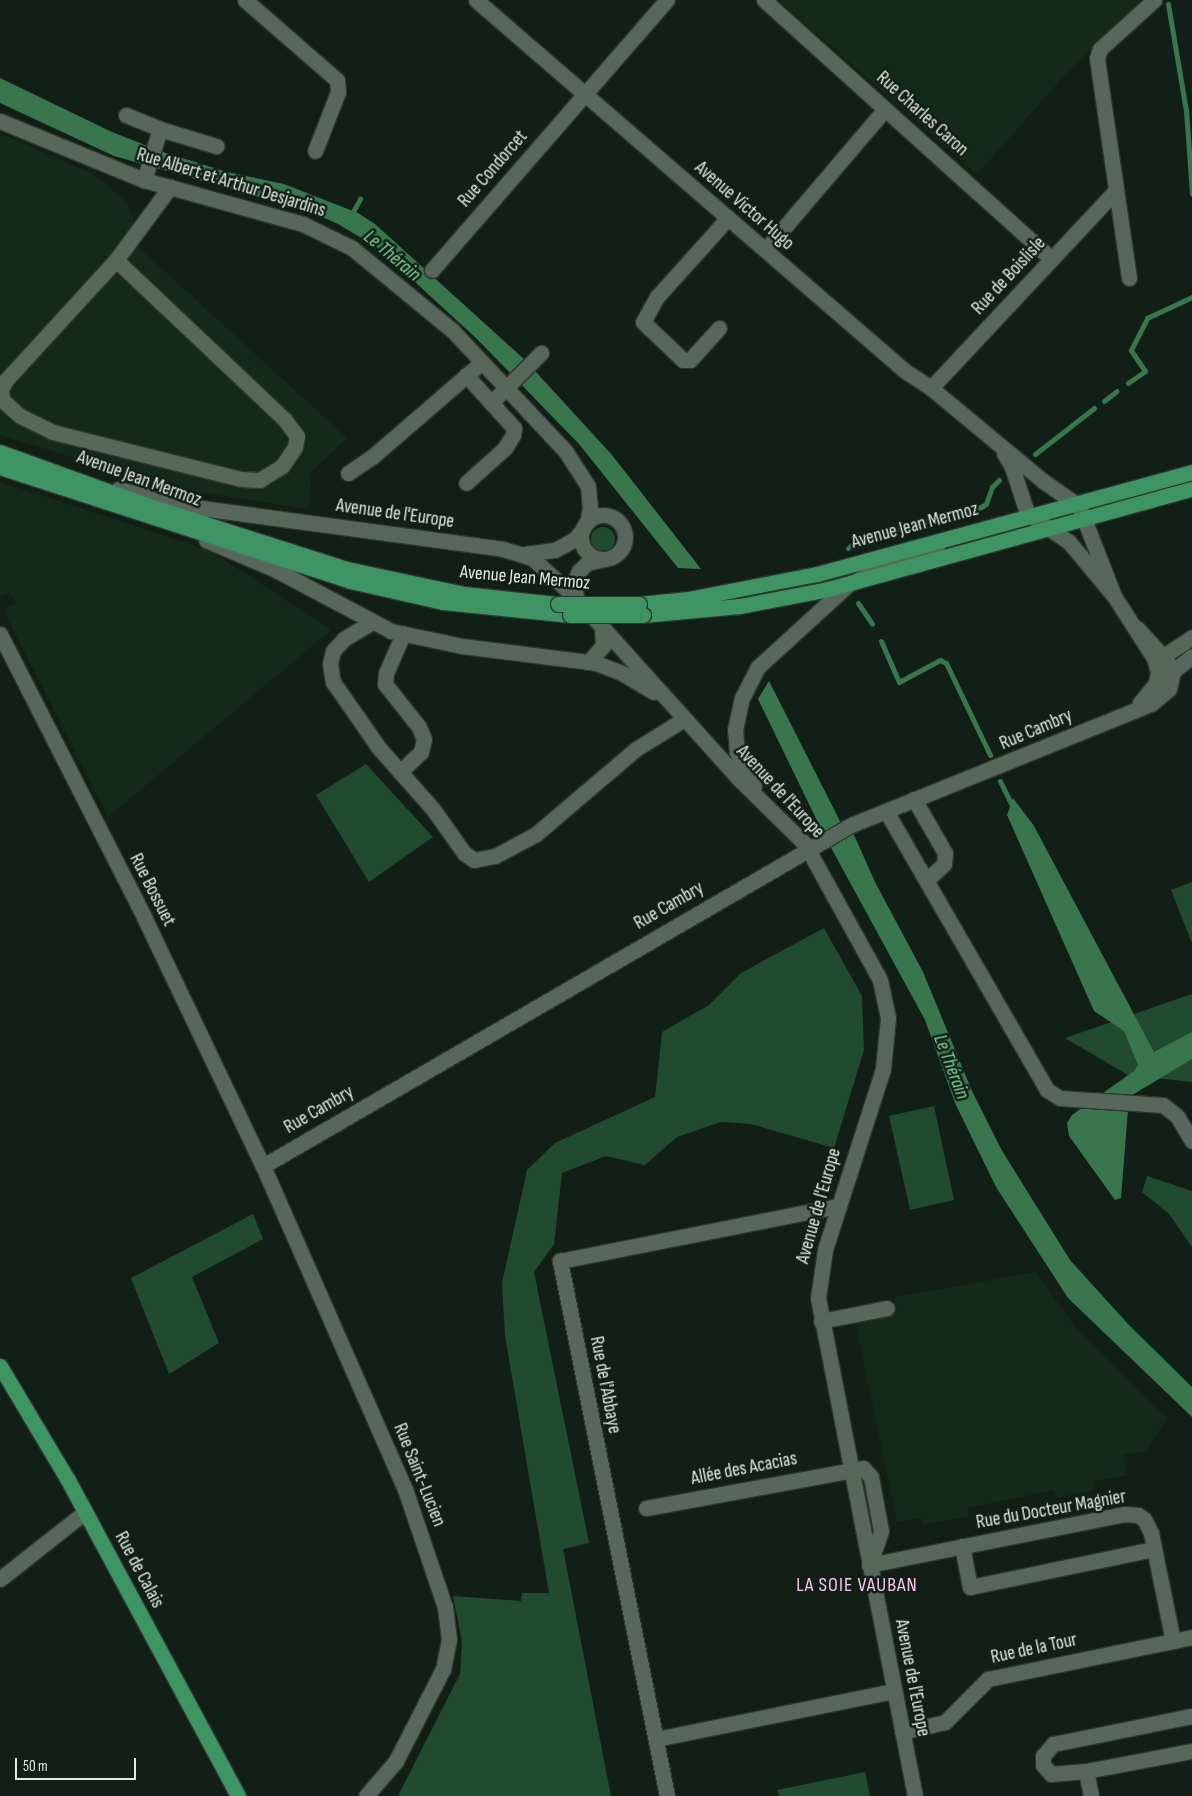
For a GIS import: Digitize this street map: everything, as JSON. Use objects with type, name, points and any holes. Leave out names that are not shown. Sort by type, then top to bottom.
[{"type":"main road","name":"Avenue Jean Mermoz","points":[[0,452],[61,472],[149,506],[370,575],[464,594],[641,610],[817,574],[1013,520],[1040,518],[1056,508],[1081,509],[1192,472]]},
{"type":"main road","name":"Avenue Jean Mermoz","points":[[0,467],[310,570],[394,592],[485,608],[570,615],[747,605],[849,584],[1040,518],[1192,489]]},
{"type":"main road","name":"Rue de Calais","points":[[0,1366],[85,1512],[238,1796]]},
{"type":"street","points":[[245,0],[337,80],[338,92],[315,152]]},
{"type":"street","name":"Avenue Victor Hugo","points":[[476,0],[905,371],[931,388],[1043,481],[1081,509]]},
{"type":"street","name":"Rue Condorcet","points":[[432,270],[667,0]]},
{"type":"street","name":"Rue Charles Caron","points":[[764,0],[1052,259]]},
{"type":"street","points":[[1129,278],[1097,58],[1100,49],[1154,0]]},
{"type":"street","points":[[765,250],[885,109]]},
{"type":"street","points":[[126,115],[160,129],[216,146]]},
{"type":"street","name":"Rue Albert et Arthur Desjardins","points":[[0,120],[146,175],[170,187],[262,211],[332,236],[371,262],[443,323],[482,362],[510,384],[581,472],[589,492],[585,526]]},
{"type":"street","points":[[146,175],[160,129]]},
{"type":"street","points":[[116,260],[285,420],[297,436],[295,447],[282,466],[260,480],[241,479],[53,432],[20,416],[2,400],[1,390],[6,380],[116,260],[170,187]]},
{"type":"street","name":"Rue de Boislisle","points":[[931,388],[1116,190]]},
{"type":"street","points":[[719,328],[690,360],[683,360],[643,322],[657,296],[728,218]]},
{"type":"street","points":[[491,402],[536,357]]},
{"type":"street","points":[[348,473],[372,457],[482,362]]},
{"type":"street","points":[[466,375],[514,428],[513,435],[506,448],[466,483]]},
{"type":"street","name":"Avenue Victor Hugo","points":[[990,437],[1012,467],[1040,518]]},
{"type":"street","name":"Avenue de l'Europe","points":[[61,472],[201,508],[523,554],[545,567],[576,598],[666,700],[808,849],[880,980],[888,1018],[883,1069],[839,1206],[820,1274],[821,1321],[915,1796]]},
{"type":"street","points":[[1114,596],[1095,552],[1081,509],[1192,479]]},
{"type":"street","name":"Avenue Victor Hugo","points":[[1043,481],[1051,490],[1056,508]]},
{"type":"street","points":[[523,554],[555,550],[575,539],[585,526],[606,516],[616,519],[622,527],[625,538],[622,548],[614,556],[587,563],[578,571],[574,582],[576,598]]},
{"type":"street","points":[[1040,518],[1069,542],[1114,596],[1162,665]]},
{"type":"street","name":"Avenue de l'Europe","points":[[168,524],[276,570],[372,622],[403,634],[462,646],[588,662],[622,673],[666,700]]},
{"type":"street","points":[[585,526],[581,540],[585,550],[593,557],[604,559]]},
{"type":"street","points":[[764,803],[744,769],[735,741],[736,718],[746,688],[758,667],[849,584]]},
{"type":"street","points":[[372,622],[344,639],[333,651],[330,672],[340,694],[400,772],[433,809],[464,854],[481,860],[536,834],[636,749],[684,719]]},
{"type":"street","points":[[588,662],[603,646],[602,628]]},
{"type":"street","name":"Rue Bossuet","points":[[0,634],[144,917],[263,1166]]},
{"type":"street","points":[[400,772],[421,752],[424,739],[419,726],[385,684],[386,673],[403,634]]},
{"type":"street","points":[[1162,665],[1192,637]]},
{"type":"street","points":[[1162,665],[1192,656]]},
{"type":"street","name":"Rue Cambry","points":[[263,1166],[851,824],[1114,718],[1149,696],[1155,687],[1162,665]]},
{"type":"street","points":[[914,800],[945,854],[944,864],[928,879]]},
{"type":"street","points":[[886,811],[928,879],[1042,1085],[1060,1098],[1139,1101],[1170,1109],[1192,1141]]},
{"type":"street","name":"Rue Saint-Lucien","points":[[263,1166],[405,1489],[449,1628],[446,1660],[420,1718],[396,1761],[366,1796]]},
{"type":"street","name":"Rue de l'Abbaye","points":[[667,1796],[560,1261],[839,1206]]},
{"type":"street","points":[[821,1321],[887,1308]]},
{"type":"street","name":"Allée des Acacias","points":[[646,1508],[850,1468]]},
{"type":"street","points":[[0,1579],[85,1512]]},
{"type":"street","name":"Rue du Docteur Magnier","points":[[869,1565],[1132,1514],[1148,1523],[1173,1641]]},
{"type":"street","points":[[962,1546],[970,1587],[1154,1549]]},
{"type":"street","name":"Rue de la Tour","points":[[902,1732],[945,1722],[988,1679],[1192,1637]]},
{"type":"street","points":[[656,1740],[894,1692]]},
{"type":"street","points":[[1192,1716],[1054,1744],[1043,1756],[1043,1765],[1051,1774],[1086,1771],[1192,1751]]},
{"type":"street","points":[[1086,1771],[1091,1796]]},
{"type":"shaded area","points":[[778,0],[1141,0],[1065,75],[977,174]]},
{"type":"shaded area","points":[[0,133],[93,174],[127,202],[135,222],[127,237],[347,438],[312,471],[308,509],[172,488],[0,435]]},
{"type":"shaded area","points":[[0,482],[209,550],[331,630],[108,817],[3,610],[16,603],[10,592],[0,597]]},
{"type":"shaded area","points":[[603,527],[612,530],[615,539],[612,548],[603,551],[594,548],[591,539],[594,530]]},
{"type":"shaded area","points":[[366,764],[433,837],[369,882],[316,795]]},
{"type":"shaded area","points":[[1192,882],[1192,943],[1171,890]]},
{"type":"shaded area","points":[[824,928],[862,996],[864,1050],[834,1148],[751,1124],[721,1122],[677,1137],[645,1165],[606,1156],[562,1173],[554,1244],[534,1272],[589,1543],[563,1549],[611,1796],[398,1796],[460,1674],[462,1642],[453,1596],[521,1601],[522,1593],[549,1593],[505,1336],[502,1283],[527,1170],[555,1143],[655,1097],[662,1032],[709,1005],[741,973]]},
{"type":"shaded area","points":[[1192,994],[1192,1082],[1128,1075],[1065,1038]]},
{"type":"shaded area","points":[[934,1106],[954,1200],[910,1210],[889,1116]]},
{"type":"shaded area","points":[[1147,1176],[1192,1191],[1192,1247],[1169,1214],[1142,1192]]},
{"type":"shaded area","points":[[253,1214],[263,1239],[192,1277],[219,1343],[169,1374],[131,1278]]},
{"type":"shaded area","points":[[1036,1272],[1075,1327],[1167,1418],[1146,1451],[1123,1455],[1127,1475],[1093,1482],[1094,1490],[1056,1498],[1054,1490],[968,1508],[969,1516],[922,1525],[921,1518],[897,1522],[855,1321],[897,1312],[894,1297]]},
{"type":"shaded area","points":[[865,1772],[870,1796],[779,1796],[777,1790]]},
{"type":"water","name":"Le Thérain","points":[[0,78],[112,132],[163,152],[227,172],[284,184],[358,213],[375,224],[525,360],[612,455],[701,569],[678,568],[579,444],[477,339],[378,248],[338,224],[311,212],[114,156],[0,103]]},
{"type":"water","name":"Le Thérain","points":[[769,681],[843,827],[854,835],[875,882],[923,972],[972,1091],[1001,1149],[1070,1260],[1128,1324],[1192,1387],[1192,1417],[1068,1298],[996,1187],[955,1103],[925,1020],[823,833],[758,699]]},
{"type":"water","points":[[1013,798],[1034,826],[1154,1052],[1192,1032],[1192,1059],[1129,1097],[1121,1198],[1115,1200],[1069,1136],[1067,1123],[1072,1115],[1134,1071],[1138,1065],[1124,1031],[1094,1011],[1007,815]]},
{"type":"waterway","points":[[1168,4],[1186,110],[1192,194]]},
{"type":"waterway","points":[[350,217],[360,199]]},
{"type":"waterway","points":[[1128,383],[1145,371],[1131,350],[1147,318],[1192,297]]},
{"type":"waterway","points":[[1104,401],[1117,391]]},
{"type":"waterway","points":[[1035,454],[1094,408]]},
{"type":"waterway","points":[[848,548],[857,540],[981,507],[986,504],[992,487],[999,480]]},
{"type":"waterway","points":[[858,603],[872,624]]},
{"type":"waterway","points":[[881,641],[899,682],[940,660],[946,663],[990,755]]},
{"type":"waterway","points":[[1000,781],[1011,804]]},
{"type":"district","name":"LA SOIE VAUBAN","points":[[857,1585]]}]
